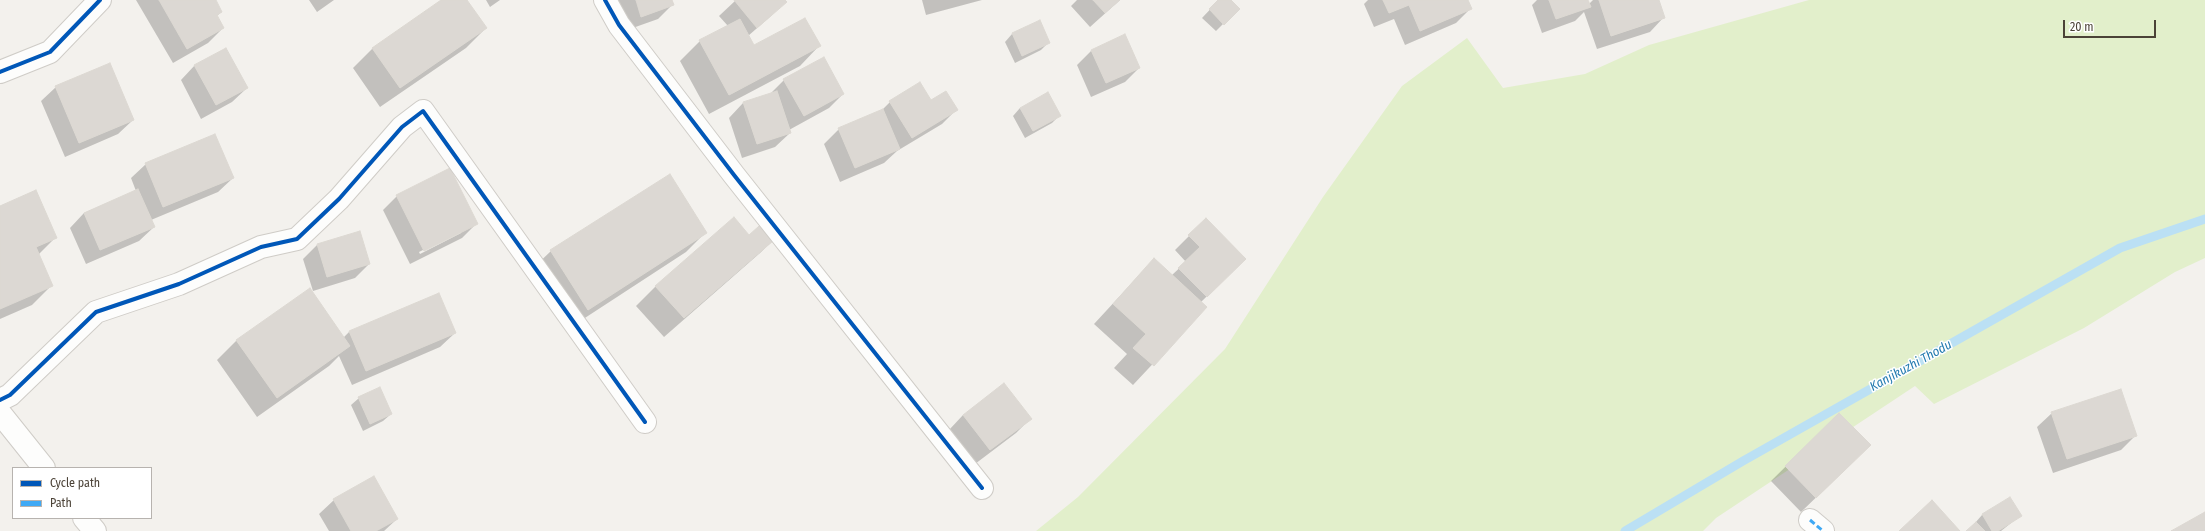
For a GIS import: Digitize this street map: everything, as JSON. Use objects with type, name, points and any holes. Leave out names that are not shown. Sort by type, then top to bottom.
[{"type":"street","points":[[0,72],[50,52],[100,0]]},
{"type":"street","points":[[605,0],[619,24],[734,175],[982,488]]},
{"type":"street","points":[[0,400],[10,395],[96,312],[179,284],[261,247],[296,239],[339,198],[402,127],[423,111],[645,422]]},
{"type":"street","points":[[0,413],[43,467]]},
{"type":"green space","points":[[1809,0],[2205,0],[2205,258],[2175,272],[2084,328],[1934,404],[1915,386],[1716,518],[1703,531],[1036,531],[1078,497],[1225,349],[1323,197],[1402,86],[1467,38],[1503,88],[1585,74],[1649,45]]},
{"type":"building","points":[[159,0],[216,0],[222,12],[217,15],[224,28],[187,49]]},
{"type":"building","points":[[441,0],[467,0],[487,28],[400,88],[372,48]]},
{"type":"building","points":[[636,0],[672,0],[674,5],[641,17]]},
{"type":"building","points":[[734,0],[785,0],[787,2],[757,28]]},
{"type":"building","points":[[1093,0],[1120,0],[1105,13]]},
{"type":"building","points":[[1218,0],[1231,0],[1240,9],[1224,25],[1209,9]]},
{"type":"building","points":[[1383,0],[1468,0],[1472,9],[1420,31],[1409,5],[1389,13]]},
{"type":"building","points":[[1549,0],[1588,0],[1591,7],[1556,19]]},
{"type":"building","points":[[1599,0],[1659,0],[1665,18],[1611,36]]},
{"type":"building","points":[[805,18],[821,46],[729,95],[699,40],[740,19],[754,45]]},
{"type":"building","points":[[1040,20],[1050,43],[1022,56],[1012,33]]},
{"type":"building","points":[[1125,34],[1140,68],[1106,83],[1091,50]]},
{"type":"building","points":[[226,48],[248,88],[216,105],[194,65]]},
{"type":"building","points":[[824,57],[844,94],[804,116],[783,79]]},
{"type":"building","points":[[110,63],[134,120],[79,143],[55,86]]},
{"type":"building","points":[[920,82],[931,100],[946,91],[958,110],[912,138],[889,101]]},
{"type":"building","points":[[777,91],[791,133],[757,144],[743,102]]},
{"type":"building","points":[[1048,92],[1061,116],[1033,131],[1020,108]]},
{"type":"building","points":[[883,109],[900,149],[855,168],[838,128]]},
{"type":"building","points":[[215,134],[234,178],[163,207],[145,163]]},
{"type":"building","points":[[450,168],[478,224],[424,251],[396,195]]},
{"type":"building","points":[[670,174],[707,233],[588,310],[550,250]]},
{"type":"building","points":[[138,189],[155,227],[100,250],[84,213]]},
{"type":"building","points":[[36,190],[57,238],[36,247],[53,286],[0,309],[0,206]]},
{"type":"building","points":[[734,217],[749,235],[768,218],[781,234],[684,318],[655,286]]},
{"type":"building","points":[[1206,218],[1246,259],[1207,297],[1178,268],[1200,247],[1188,235]]},
{"type":"building","points":[[360,231],[370,264],[327,277],[317,244]]},
{"type":"building","points":[[1154,258],[1207,307],[1154,366],[1133,348],[1146,334],[1113,304]]},
{"type":"building","points":[[310,288],[350,346],[277,398],[236,340]]},
{"type":"building","points":[[439,293],[456,333],[366,371],[349,331]]},
{"type":"building","points":[[1004,383],[1032,419],[990,450],[963,415]]},
{"type":"building","points":[[380,387],[392,414],[370,424],[358,397]]},
{"type":"building","points":[[2121,389],[2137,436],[2067,459],[2051,412]]},
{"type":"building","points":[[1839,413],[1871,445],[1816,498],[1785,466]]},
{"type":"building","points":[[374,476],[398,519],[376,531],[351,531],[333,499]]},
{"type":"building","points":[[2010,497],[2022,516],[1998,531],[1992,531],[1982,514]]},
{"type":"building","points":[[1932,500],[1960,531],[1899,531]]},
{"type":"building","points":[[2205,512],[2205,531],[2171,531]]},
{"type":"building","points":[[1976,522],[1985,531],[1966,531]]},
{"type":"waterway","name":"Kanjikuzhi Thodu","points":[[1625,531],[1743,461],[2120,248],[2205,219]]},
{"type":"marked path","points":[[1810,520],[1823,531]]},
{"type":"cycle path","points":[[0,72],[50,52],[100,0]]},
{"type":"cycle path","points":[[605,0],[619,25],[734,175],[982,488]]},
{"type":"cycle path","points":[[0,400],[10,395],[96,312],[179,284],[261,247],[297,239],[339,199],[402,127],[423,111],[645,422]]}]
